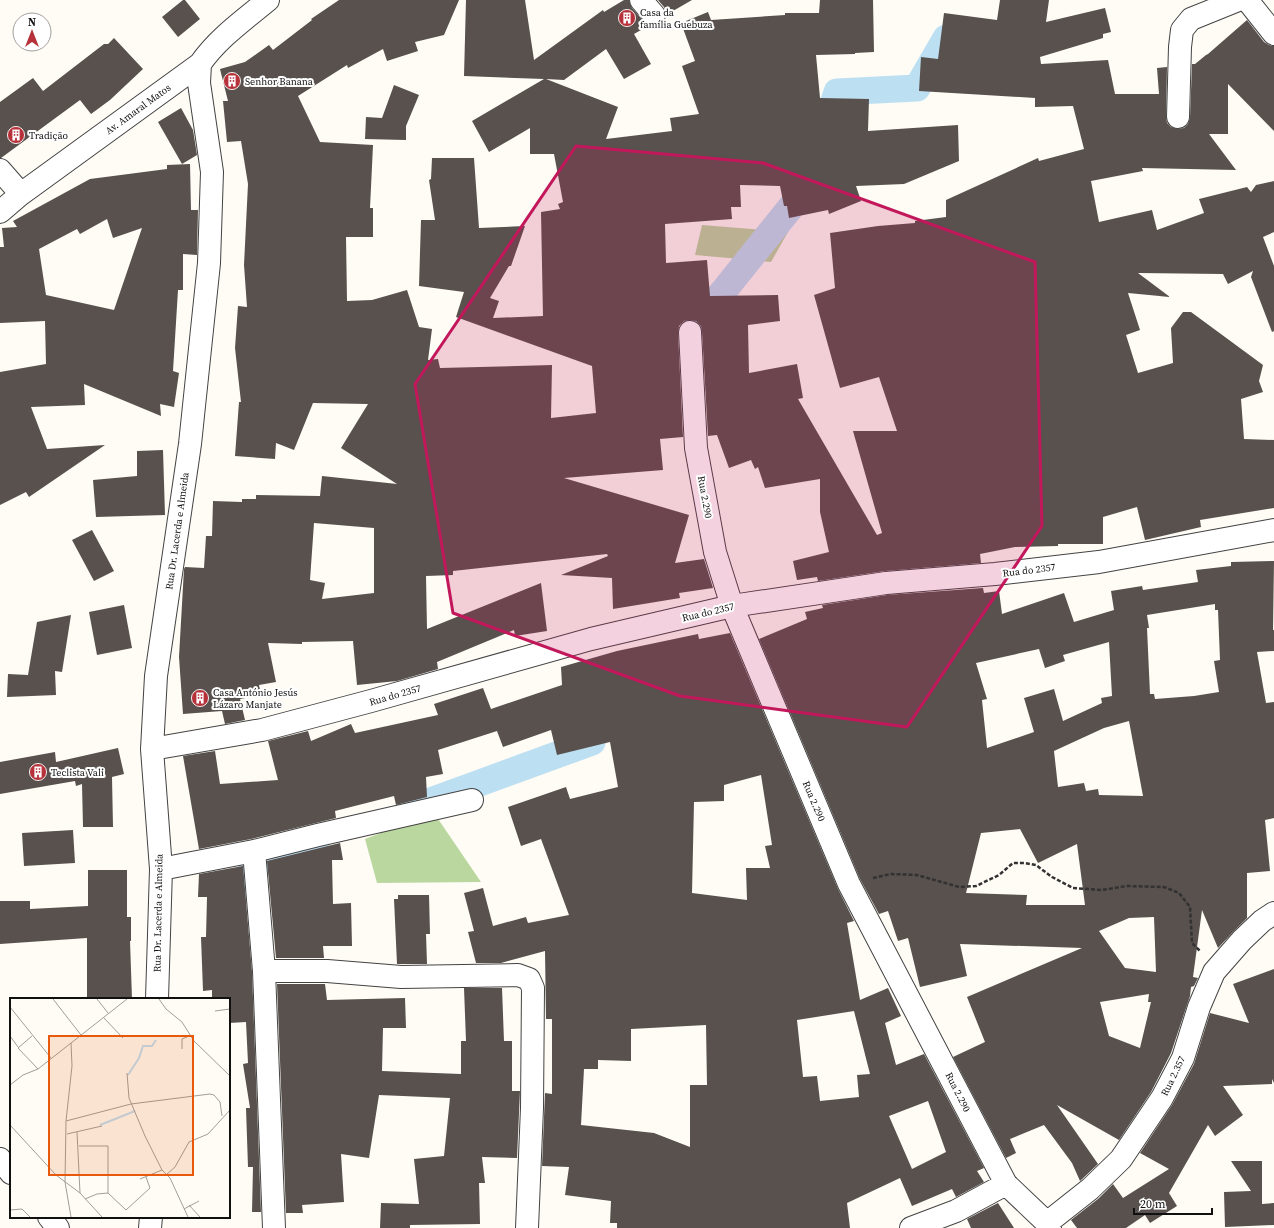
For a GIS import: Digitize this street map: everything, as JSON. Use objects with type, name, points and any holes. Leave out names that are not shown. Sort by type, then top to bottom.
[{"type":"street","name":"Av. Amaral Matos","points":[[0,212],[21,194],[200,64],[210,50],[222,38],[268,0]]},
{"type":"street","points":[[1178,117],[1180,47],[1182,30],[1191,19],[1238,0]]},
{"type":"street","points":[[1248,0],[1274,34]]},
{"type":"street","name":"Rua Dr. Lacerda e Almeida","points":[[157,998],[161,869],[152,749],[156,676],[190,444],[209,263],[212,172],[199,83],[200,64]]},
{"type":"street","points":[[0,170],[21,194]]},
{"type":"street","name":"Rua 2.290","points":[[690,332],[696,448],[715,552],[732,606],[849,884],[1006,1184],[1048,1225]]},
{"type":"street","name":"Rua do 2357","points":[[152,749],[262,730],[591,639],[732,606],[886,583],[995,574],[1099,562],[1274,530]]},
{"type":"street","points":[[161,869],[254,851],[472,800]]},
{"type":"street","points":[[254,851],[264,971],[274,1228]]},
{"type":"street","name":"Rua 2.357","points":[[1048,1225],[1122,1159],[1162,1098],[1183,1058],[1199,1006],[1214,972],[1242,940],[1262,921],[1274,913]]},
{"type":"street","points":[[264,971],[327,971],[401,977],[518,975],[529,979],[533,988],[532,1108],[527,1228]]},
{"type":"street","points":[[0,1159],[10,1171]]},
{"type":"street","points":[[911,1228],[956,1211],[1006,1184]]},
{"type":"street","points":[[50,1218],[58,1228]]},
{"type":"street","points":[[150,1228],[151,1218]]},
{"type":"path","points":[[849,884],[891,874],[917,875],[959,887],[976,886],[999,875],[1013,863],[1024,863],[1036,865],[1052,877],[1074,888],[1102,890],[1127,886],[1164,887],[1179,893],[1190,907],[1192,943],[1202,953]]},
{"type":"highlighted area","points":[[576,146],[763,163],[1035,262],[1042,526],[907,727],[680,696],[453,613],[415,384]]},
{"type":"green space","points":[[702,225],[788,232],[771,262],[695,255]]},
{"type":"green space","points":[[434,813],[481,882],[377,883],[365,839]]},
{"type":"building","points":[[185,0],[200,19],[178,37],[162,17]]},
{"type":"building","points":[[339,0],[459,0],[444,35],[415,42],[418,51],[387,61],[383,49],[348,68],[347,65],[298,96],[320,142],[373,145],[370,208],[373,208],[373,237],[346,237],[347,301],[372,300],[407,290],[419,327],[432,329],[428,360],[438,359],[440,368],[552,365],[551,418],[596,413],[592,366],[456,317],[464,292],[419,286],[421,220],[435,220],[429,180],[431,179],[432,158],[474,158],[479,228],[525,226],[511,266],[509,266],[490,298],[499,301],[493,318],[543,316],[541,212],[560,209],[558,204],[563,202],[554,154],[530,154],[530,128],[489,152],[472,121],[544,79],[464,76],[466,0],[525,0],[534,60],[603,10],[604,12],[624,0],[629,0],[632,8],[648,26],[634,34],[651,64],[624,79],[606,49],[564,80],[546,79],[618,107],[606,139],[672,131],[670,118],[699,114],[682,66],[695,61],[681,23],[708,12],[711,20],[785,15],[785,13],[819,13],[820,0],[873,0],[874,52],[816,55],[820,98],[869,99],[868,131],[958,125],[959,161],[904,184],[856,186],[861,201],[829,214],[828,210],[789,218],[787,206],[784,206],[780,186],[740,185],[741,207],[731,207],[732,219],[665,224],[666,263],[707,260],[710,296],[778,295],[780,321],[748,325],[749,373],[797,364],[803,398],[798,399],[877,535],[882,533],[853,431],[897,431],[879,377],[840,388],[814,295],[835,288],[830,233],[878,226],[915,223],[915,221],[946,217],[946,200],[1038,158],[1039,161],[1084,149],[1073,106],[1035,107],[1035,98],[919,91],[921,57],[938,59],[944,13],[997,20],[1000,0],[1049,0],[1046,22],[1105,8],[1111,32],[1103,34],[1103,38],[1040,57],[1041,64],[1108,60],[1115,94],[1159,94],[1157,68],[1167,67],[1167,123],[1171,127],[1178,129],[1184,128],[1188,124],[1190,118],[1192,64],[1195,64],[1208,54],[1247,20],[1264,42],[1274,46],[1274,131],[1228,84],[1228,134],[1209,134],[1236,170],[1142,168],[1143,171],[1091,181],[1099,222],[1152,210],[1157,230],[1204,213],[1199,199],[1247,187],[1251,192],[1256,185],[1274,181],[1274,232],[1263,237],[1274,266],[1274,331],[1272,332],[1251,277],[1253,271],[1228,284],[1223,274],[1138,273],[1170,297],[1128,293],[1140,330],[1126,335],[1138,373],[1173,363],[1171,328],[1183,312],[1191,312],[1263,365],[1259,381],[1263,392],[1241,399],[1244,439],[1274,440],[1274,508],[1200,520],[1201,527],[1145,540],[1137,507],[1103,517],[1103,544],[1058,544],[1058,546],[1015,547],[980,554],[981,563],[885,571],[818,581],[817,577],[797,580],[793,561],[829,552],[820,512],[820,479],[765,488],[758,467],[755,469],[751,460],[729,468],[717,435],[708,436],[702,331],[701,326],[696,321],[689,320],[684,321],[679,326],[678,333],[683,437],[660,439],[663,470],[564,478],[689,515],[675,563],[704,559],[713,588],[679,593],[680,598],[613,609],[612,578],[561,575],[608,556],[607,554],[453,571],[453,575],[426,576],[427,629],[541,583],[547,631],[515,636],[514,630],[437,662],[438,669],[397,681],[357,685],[353,641],[302,642],[302,644],[268,643],[276,682],[259,685],[261,695],[240,699],[245,720],[225,724],[222,711],[183,714],[179,657],[184,569],[185,567],[204,568],[206,536],[212,536],[213,501],[242,502],[242,499],[256,499],[256,495],[320,496],[322,476],[397,484],[341,448],[368,404],[313,403],[294,450],[276,443],[275,459],[235,456],[239,402],[241,402],[235,348],[238,306],[247,307],[244,265],[248,184],[241,141],[227,142],[223,101],[228,101],[220,69],[245,62],[269,45],[273,50],[312,20],[311,19]],"holes":[[[314,523],[374,528],[374,593],[322,599],[325,583],[310,580]]]},
{"type":"building","points":[[658,0],[692,0],[666,15],[664,7]]},
{"type":"building","points":[[114,38],[143,69],[110,100],[91,114],[80,100],[0,158],[0,102],[33,78],[43,91],[104,44],[108,44]]},
{"type":"building","points":[[394,85],[419,95],[406,126],[406,140],[365,139],[366,117],[382,118]]},
{"type":"building","points":[[181,108],[193,130],[197,155],[182,164],[158,122]]},
{"type":"building","points":[[190,164],[191,210],[198,210],[197,255],[183,254],[183,290],[178,290],[173,371],[179,373],[174,407],[160,404],[161,416],[84,384],[85,405],[31,407],[47,449],[105,445],[29,497],[26,492],[0,505],[0,372],[46,364],[45,321],[0,323],[0,247],[4,247],[2,228],[17,227],[13,221],[90,179],[167,169],[167,165]],"holes":[[[107,219],[113,238],[142,228],[114,310],[46,295],[39,249],[77,229],[80,234]]]},
{"type":"building","points":[[163,450],[165,515],[96,517],[93,480],[137,476],[137,451]]},
{"type":"building","points":[[92,530],[114,571],[94,581],[72,540]]},
{"type":"building","points":[[1274,561],[1274,651],[1257,652],[1266,703],[1274,702],[1274,818],[1265,820],[1270,871],[1247,873],[1247,918],[1218,948],[1202,910],[1193,977],[1198,978],[1194,986],[1191,987],[1190,996],[1171,1053],[1151,1092],[1119,1140],[1057,1105],[1098,1164],[1080,1181],[1072,1163],[1044,1125],[1010,1139],[1016,1153],[1006,1158],[953,1057],[985,1042],[967,997],[1082,948],[960,944],[967,976],[920,987],[908,938],[898,941],[888,911],[879,914],[860,879],[759,639],[807,619],[805,612],[823,608],[822,605],[887,595],[983,588],[984,593],[999,591],[1002,614],[1064,593],[1074,622],[1114,610],[1111,591],[1142,586],[1143,590],[1198,582],[1196,570],[1231,566],[1231,562]],"holes":[[[1215,604],[1215,610],[1218,610],[1220,660],[1214,661],[1219,692],[1194,696],[1155,699],[1154,694],[1150,694],[1147,628],[1149,628],[1147,615]],[[1109,642],[1112,696],[1101,698],[1102,703],[1063,721],[1054,689],[1024,698],[1034,732],[987,748],[982,700],[987,699],[976,663],[1039,649],[1045,668],[1065,661],[1063,655]],[[1129,721],[1143,796],[1099,795],[1098,789],[1086,791],[1084,783],[1058,787],[1054,751],[1104,728]],[[1020,829],[1038,863],[1077,844],[1085,905],[1026,905],[1027,895],[966,893],[981,833]],[[1154,917],[1156,972],[1125,968],[1099,931],[1129,918]],[[1149,994],[1148,1002],[1151,1002],[1140,1048],[1109,1036],[1100,1002]]]},
{"type":"building","points":[[124,605],[132,648],[97,655],[89,612]]},
{"type":"building","points":[[71,615],[62,672],[55,671],[56,695],[7,697],[8,674],[28,675],[37,622]]},
{"type":"building","points":[[730,633],[838,889],[854,921],[847,923],[860,1000],[888,988],[901,1016],[885,1023],[896,1065],[924,1054],[984,1168],[977,1171],[984,1182],[956,1197],[952,1189],[912,1206],[900,1178],[847,1203],[850,1228],[617,1228],[617,1223],[610,1223],[611,1201],[565,1195],[569,1167],[542,1166],[545,1093],[552,1094],[552,1019],[546,1019],[545,951],[501,963],[476,963],[468,932],[474,931],[464,893],[483,888],[493,926],[526,917],[528,923],[569,915],[541,839],[521,846],[508,807],[566,787],[570,799],[618,787],[610,742],[557,755],[551,730],[503,747],[497,731],[438,750],[443,774],[426,777],[427,797],[396,805],[394,796],[335,811],[336,818],[251,839],[199,849],[183,756],[215,751],[220,784],[278,780],[268,741],[308,731],[311,741],[351,724],[355,733],[438,715],[434,704],[483,688],[491,709],[562,685],[561,667],[617,651],[698,634],[699,639]],"holes":[[[761,775],[772,845],[765,846],[770,868],[746,868],[747,900],[692,893],[694,802],[724,801],[724,785]],[[854,1011],[870,1074],[857,1075],[859,1097],[820,1101],[817,1076],[803,1077],[797,1020]],[[706,1025],[707,1085],[690,1085],[690,1147],[654,1133],[581,1125],[584,1069],[598,1069],[598,1060],[631,1061],[631,1029]],[[928,1101],[946,1152],[912,1169],[889,1116]]]},
{"type":"building","points":[[118,748],[124,774],[112,777],[113,827],[83,827],[82,784],[76,786],[75,781],[0,794],[0,762],[55,752],[56,762]]},
{"type":"building","points":[[73,830],[75,863],[24,866],[22,833]]},
{"type":"building","points":[[340,843],[343,860],[332,860],[333,904],[351,903],[352,946],[323,946],[324,958],[276,958],[267,861]]},
{"type":"building","points":[[243,866],[252,972],[261,1212],[252,1212],[253,1167],[248,1167],[246,1108],[250,1108],[243,1064],[248,1063],[246,1022],[230,1023],[230,998],[212,998],[212,990],[203,991],[201,937],[206,937],[207,897],[198,897],[199,874]]},
{"type":"building","points":[[88,870],[127,870],[127,917],[131,917],[130,941],[132,998],[87,998],[87,938],[0,944],[0,901],[30,901],[30,909],[88,906]]},
{"type":"building","points":[[398,895],[429,895],[430,934],[426,934],[427,964],[397,964],[394,899],[398,899]]},
{"type":"building","points":[[1274,969],[1274,1083],[1272,1079],[1272,1084],[1223,1086],[1243,1115],[1215,1136],[1208,1125],[1169,1193],[1177,1206],[1150,1223],[1145,1215],[1126,1228],[1077,1228],[1071,1220],[1098,1199],[1113,1184],[1123,1198],[1169,1169],[1140,1153],[1172,1105],[1194,1064],[1210,1013],[1249,1023],[1233,984]]},
{"type":"building","points":[[277,984],[325,984],[327,1000],[405,998],[406,1028],[383,1028],[382,1071],[461,1074],[461,1041],[466,1041],[464,988],[502,988],[504,1041],[512,1041],[512,1091],[520,1091],[517,1158],[482,1157],[485,1183],[479,1183],[480,1224],[410,1225],[410,1228],[380,1228],[381,1203],[419,1204],[414,1159],[444,1156],[450,1098],[379,1095],[369,1158],[341,1154],[344,1202],[302,1205],[303,1213],[286,1213]]},
{"type":"building","points":[[1231,1161],[1262,1161],[1262,1204],[1274,1203],[1274,1225],[1225,1227],[1224,1192],[1251,1191]]},
{"type":"building","points":[[998,1203],[1014,1228],[971,1228],[967,1219]]},
{"type":"waterway","points":[[823,133],[837,92],[917,88],[946,38]]},
{"type":"waterway","points":[[697,324],[803,192],[807,181]]},
{"type":"waterway","points":[[417,806],[592,742]]},
{"type":"waterway","points":[[252,887],[251,867],[316,843]]},
{"type":"place","name":"Casa da família Guebuza","points":[[627,18]]},
{"type":"place","name":"Senhor Banana","points":[[232,81]]},
{"type":"place","name":"Tradição","points":[[16,135]]},
{"type":"place","name":"Casa António Jesús Lázaro Manjate","points":[[200,698]]},
{"type":"place","name":"Teclista Vali","points":[[38,772]]}]
